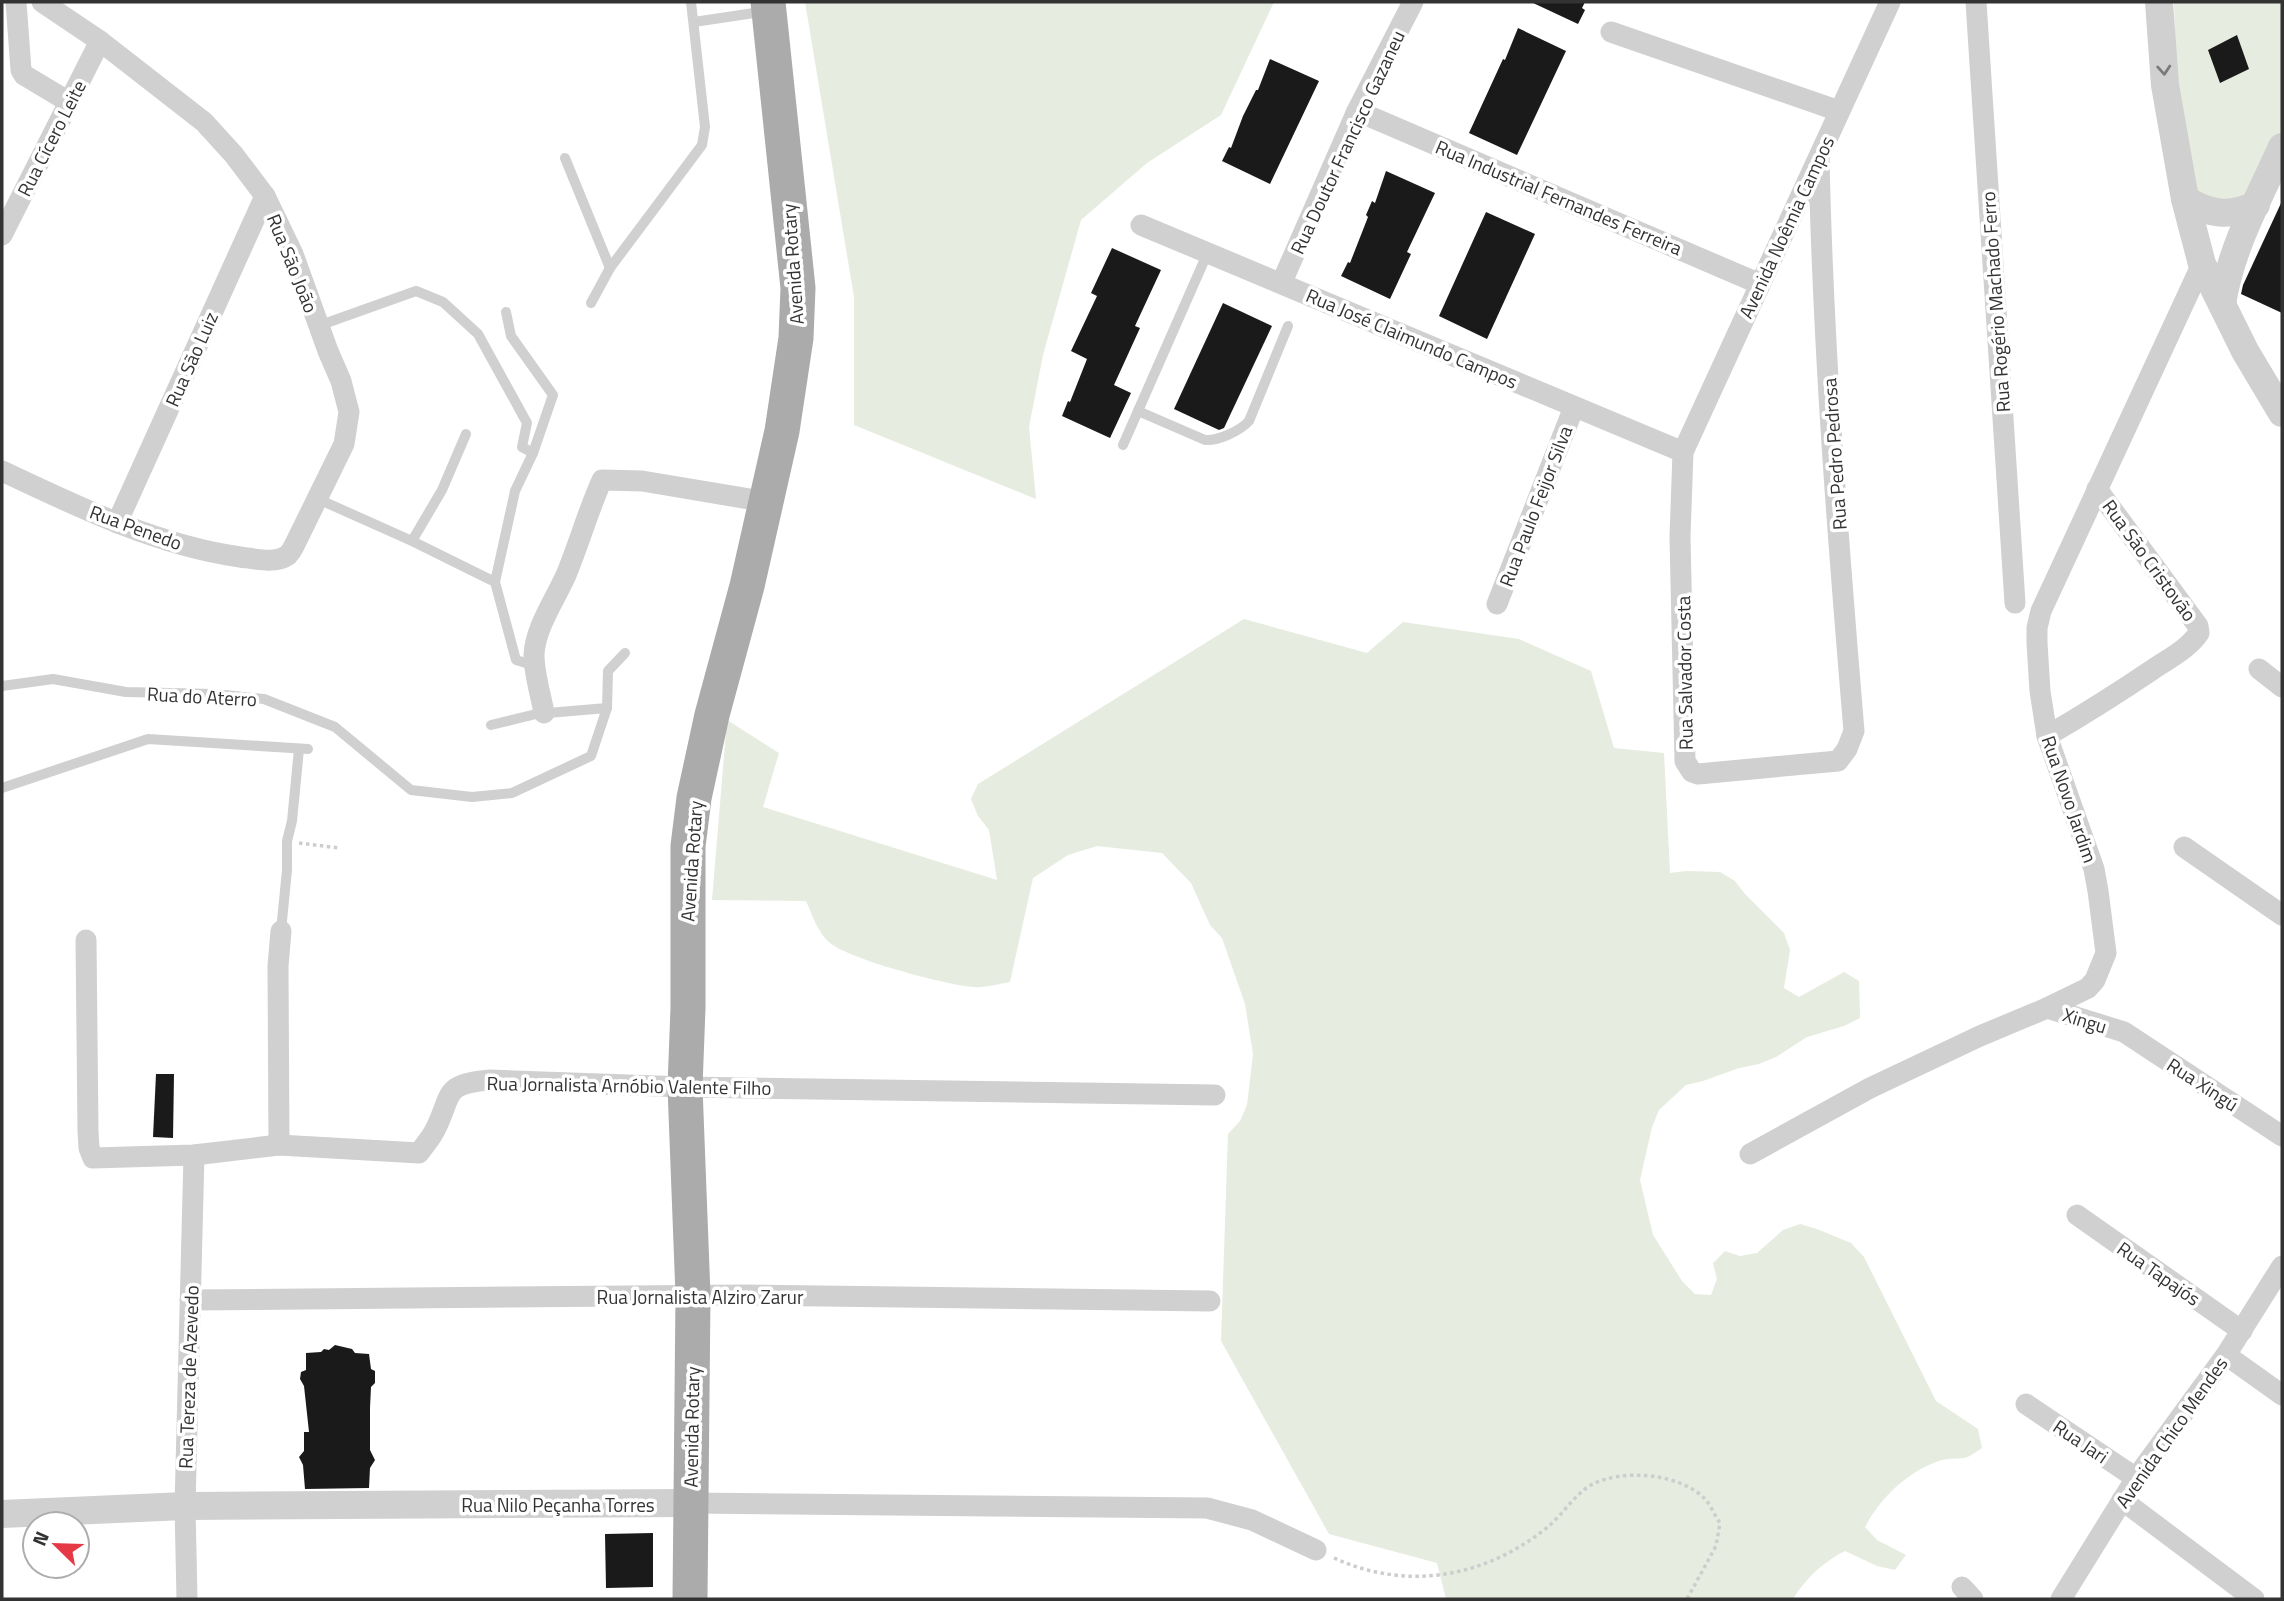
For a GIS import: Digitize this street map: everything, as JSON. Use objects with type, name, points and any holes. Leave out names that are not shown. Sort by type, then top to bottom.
[{"type":"main road","name":"Avenida Rotary","points":[[690,1599],[692,1295],[685,1087],[688,846],[694,798],[712,715],[747,586],[786,408],[797,325],[797,288],[776,93],[758,6]]},
{"type":"street","points":[[16,2],[21,70],[24,75],[69,102]]},
{"type":"street","name":"Rua São João","points":[[42,2],[100,41],[204,122],[234,155],[265,196],[293,254],[341,382],[349,412],[344,444],[318,499],[289,554],[276,560]]},
{"type":"street","name":"Rua Doutor Francisco Gazaneu","points":[[1282,282],[1357,111],[1413,2]]},
{"type":"street","name":"Avenida Noêmia Campos","points":[[1683,452],[1889,2]]},
{"type":"street","name":"Rua Rogério Machado Ferro","points":[[1976,2],[2015,603]]},
{"type":"street","points":[[2159,2],[2165,85],[2185,199],[2202,264],[2245,351],[2282,413]]},
{"type":"street","points":[[1611,32],[1839,111]]},
{"type":"street","name":"Rua Cícero Leite","points":[[2,235],[100,41]]},
{"type":"street","name":"Rua Industrial Fernandes Ferreira","points":[[1357,111],[1760,284]]},
{"type":"street","points":[[2222,304],[2235,251],[2282,147]]},
{"type":"street","name":"Rua Pedro Pedrosa","points":[[1819,157],[1820,240],[1854,731],[1847,749]]},
{"type":"street","name":"Rua São Luiz","points":[[117,523],[265,196]]},
{"type":"street","points":[[2185,199],[2212,213],[2234,213],[2256,205]]},
{"type":"street","points":[[2202,264],[2256,205]]},
{"type":"street","name":"Rua José Claimundo Campos","points":[[1141,225],[1683,452]]},
{"type":"street","points":[[1780,240],[1820,240]]},
{"type":"street","name":"Rua Novo Jardim","points":[[1750,1154],[1870,1088],[2088,988],[2095,979],[2106,953],[2094,869],[2047,736],[2040,691],[2037,628],[2041,611],[2202,264]]},
{"type":"street","name":"Rua Paulo Feijor Silva","points":[[1497,604],[1574,407]]},
{"type":"street","name":"Rua Salvador Costa","points":[[1683,452],[1681,537],[1685,761],[1688,767],[1698,774],[1838,761],[1847,749]]},
{"type":"street","name":"Rua Penedo","points":[[2,471],[117,523],[151,535],[219,554],[276,560]]},
{"type":"street","points":[[544,713],[534,658],[539,634],[567,573],[602,480],[642,481],[766,502]]},
{"type":"street","name":"Rua São Cristovão","points":[[2047,736],[2093,710],[2172,657],[2199,633],[2198,626],[2097,489]]},
{"type":"street","points":[[2259,669],[2282,687]]},
{"type":"street","points":[[2184,847],[2282,915]]},
{"type":"street","points":[[279,1145],[278,966],[281,931]]},
{"type":"street","name":"Rua Jornalista Arnóbio Valente Filho","points":[[86,940],[88,1131],[89,1148],[93,1158],[194,1155],[279,1145],[419,1153],[435,1130],[450,1092],[461,1084],[473,1082],[1215,1095]]},
{"type":"street","name":"Xingu","points":[[2047,1008],[2124,1032]]},
{"type":"street","name":"Rua Xingú","points":[[2124,1032],[2282,1136]]},
{"type":"street","name":"Rua Tereza de Azevedo","points":[[187,1599],[185,1506],[194,1155]]},
{"type":"street","name":"Rua Tapajós","points":[[2077,1215],[2242,1331]]},
{"type":"street","name":"Avenida Chico Mendes","points":[[2061,1599],[2136,1478],[2226,1355],[2282,1266]]},
{"type":"street","name":"Rua Jornalista Alziro Zarur","points":[[190,1300],[692,1295],[1210,1301]]},
{"type":"street","points":[[2226,1355],[2282,1395]]},
{"type":"street","name":"Rua Jari","points":[[2026,1404],[2136,1478]]},
{"type":"street","points":[[2122,1500],[2254,1599]]},
{"type":"street","name":"Rua Nilo Peçanha Torres","points":[[2,1514],[185,1506],[690,1503],[1207,1508],[1252,1520],[1316,1550]]},
{"type":"lane","points":[[590,303],[610,268],[702,145],[705,127],[691,2]]},
{"type":"lane","points":[[694,22],[758,6]]},
{"type":"lane","points":[[565,158],[610,268]]},
{"type":"lane","points":[[1123,445],[1208,252]]},
{"type":"lane","points":[[318,326],[416,291],[443,302],[478,334],[527,424],[522,447],[533,453]]},
{"type":"lane","points":[[506,312],[511,336],[553,395],[533,453],[515,491],[495,582],[516,660],[536,666]]},
{"type":"lane","points":[[1138,411],[1205,440],[1212,440],[1244,426],[1249,421],[1288,326]]},
{"type":"lane","points":[[412,541],[442,490],[466,434]]},
{"type":"lane","points":[[318,499],[495,582]]},
{"type":"lane","name":"Rua do Aterro","points":[[2,686],[53,680],[126,692],[215,694],[264,699],[335,727],[411,790],[472,797],[512,793],[591,756],[607,708],[608,671],[625,653]]},
{"type":"lane","points":[[491,724],[544,713],[607,708]]},
{"type":"lane","points":[[2,788],[148,739],[304,749],[287,841],[281,931]]},
{"type":"path","points":[[287,841],[340,848]]},
{"type":"path","points":[[1316,1550],[1347,1564],[1398,1577],[1432,1577],[1456,1572],[1479,1567],[1513,1552],[1549,1525],[1588,1486],[1613,1475],[1659,1477],[1679,1482],[1705,1499],[1720,1523],[1716,1546],[1687,1599]]},
{"type":"shaded area","points":[[805,2],[1274,2],[1221,115],[1147,163],[1081,220],[1043,355],[1029,427],[1036,499],[854,425],[854,297]]},
{"type":"shaded area","points":[[2174,2],[2282,2],[2282,134],[2240,205],[2193,193],[2176,68]]},
{"type":"shaded area","points":[[1244,619],[1367,653],[1403,622],[1519,639],[1591,671],[1614,748],[1664,753],[1670,873],[1720,872],[1735,881],[1784,933],[1790,950],[1784,988],[1799,997],[1844,972],[1859,981],[1860,1018],[1844,1026],[1807,1037],[1776,1057],[1759,1064],[1686,1085],[1659,1110],[1652,1127],[1640,1180],[1653,1235],[1682,1281],[1695,1294],[1711,1295],[1717,1279],[1713,1263],[1725,1251],[1740,1256],[1757,1253],[1783,1230],[1800,1224],[1851,1243],[1864,1257],[1936,1401],[1978,1429],[1982,1448],[1966,1457],[1945,1459],[1918,1470],[1888,1495],[1865,1527],[1877,1540],[1906,1555],[1895,1570],[1877,1566],[1845,1551],[1816,1571],[1793,1599],[1446,1599],[1437,1563],[1329,1534],[1221,1341],[1228,1134],[1240,1121],[1247,1105],[1253,1054],[1245,1004],[1222,938],[1210,925],[1191,883],[1162,853],[1097,846],[1068,855],[1033,878],[1010,982],[982,987],[921,976],[840,949],[822,934],[806,901],[712,900],[727,720],[779,753],[763,807],[997,880],[989,830],[978,816],[971,799],[978,784]]},
{"type":"building","points":[[1531,2],[1585,2],[1582,8],[1585,10],[1578,24]]},
{"type":"building","points":[[1518,28],[1566,51],[1517,155],[1469,133]]},
{"type":"building","points":[[2237,35],[2249,69],[2220,83],[2208,50]]},
{"type":"building","points":[[1270,59],[1319,81],[1270,184],[1222,161],[1229,147],[1231,148]]},
{"type":"building","points":[[1386,171],[1435,193],[1407,252],[1411,254],[1390,299],[1341,276],[1348,262],[1350,263],[1368,217],[1366,215],[1372,201],[1375,203]]},
{"type":"building","points":[[2282,201],[2282,313],[2241,294]]},
{"type":"building","points":[[1486,212],[1535,234],[1487,339],[1439,316]]},
{"type":"building","points":[[1112,248],[1161,270],[1135,326],[1140,328],[1114,385],[1131,393],[1110,438],[1062,416],[1087,359],[1071,351],[1097,296],[1091,293]]},
{"type":"building","points":[[1223,303],[1272,326],[1224,428],[1219,430],[1174,409]]},
{"type":"building","points":[[156,1074],[174,1074],[173,1138],[153,1137]]},
{"type":"building","points":[[335,1345],[352,1349],[355,1353],[369,1354],[371,1369],[375,1371],[375,1383],[371,1387],[370,1450],[375,1460],[370,1468],[369,1488],[305,1489],[303,1465],[299,1457],[304,1451],[304,1432],[309,1432],[301,1372],[306,1370],[306,1353],[329,1350]]},
{"type":"building","points":[[653,1533],[653,1587],[606,1588],[605,1534]]}]
